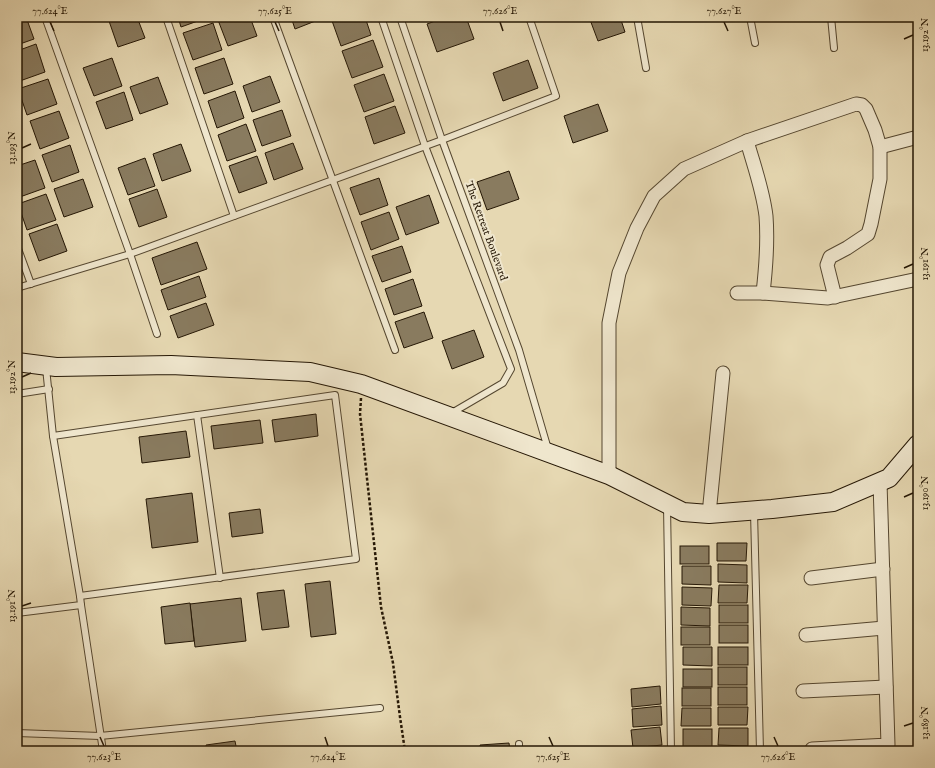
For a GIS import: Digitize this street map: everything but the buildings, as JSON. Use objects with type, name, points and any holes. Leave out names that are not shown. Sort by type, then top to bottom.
[{"type":"street","points":[[609,475],[608,323],[619,273],[634,236],[654,196],[684,169],[748,141],[856,104],[862,105],[866,109],[875,130],[880,147],[880,179],[872,224],[868,234],[830,257],[827,265],[835,297]]},
{"type":"street","points":[[880,147],[918,137]]},
{"type":"street","points":[[748,141],[763,196],[766,215],[767,246],[763,292]]},
{"type":"street","points":[[737,293],[763,292],[828,298],[918,279]]},
{"type":"street","points":[[17,362],[56,367],[171,365],[310,372],[361,384],[609,475],[683,512],[709,514],[833,502],[889,478],[918,444]]},
{"type":"street","points":[[709,514],[723,373]]},
{"type":"street","points":[[812,749],[888,748],[880,482]]},
{"type":"street","points":[[812,578],[883,569]]},
{"type":"street","points":[[806,635],[884,628]]},
{"type":"street","points":[[803,691],[886,687]]},
{"type":"lane","points":[[45,17],[157,334]]},
{"type":"lane","points":[[166,17],[234,216]]},
{"type":"lane","points":[[273,17],[395,350]]},
{"type":"lane","points":[[381,17],[425,146],[510,369],[503,383],[447,416]]},
{"type":"lane","name":"The Retreat Boulevard","points":[[400,17],[442,140],[519,350],[549,453]]},
{"type":"lane","points":[[17,288],[130,254],[442,140],[556,96],[529,17]]},
{"type":"lane","points":[[636,17],[646,68]]},
{"type":"lane","points":[[750,17],[755,43]]},
{"type":"lane","points":[[831,17],[834,48]]},
{"type":"lane","points":[[17,246],[31,284]]},
{"type":"lane","points":[[46,366],[53,436],[80,596],[103,751]]},
{"type":"lane","points":[[17,394],[49,389]]},
{"type":"lane","points":[[53,436],[335,395],[356,559],[80,596]]},
{"type":"lane","points":[[197,415],[220,578]]},
{"type":"lane","points":[[667,504],[671,751]]},
{"type":"lane","points":[[754,510],[760,751]]},
{"type":"lane","points":[[17,613],[81,605]]},
{"type":"lane","points":[[17,733],[100,736],[380,708]]},
{"type":"lane","points":[[519,744],[519,751]]},
{"type":"path","points":[[361,384],[360,414],[380,599],[394,663],[405,751]]}]
